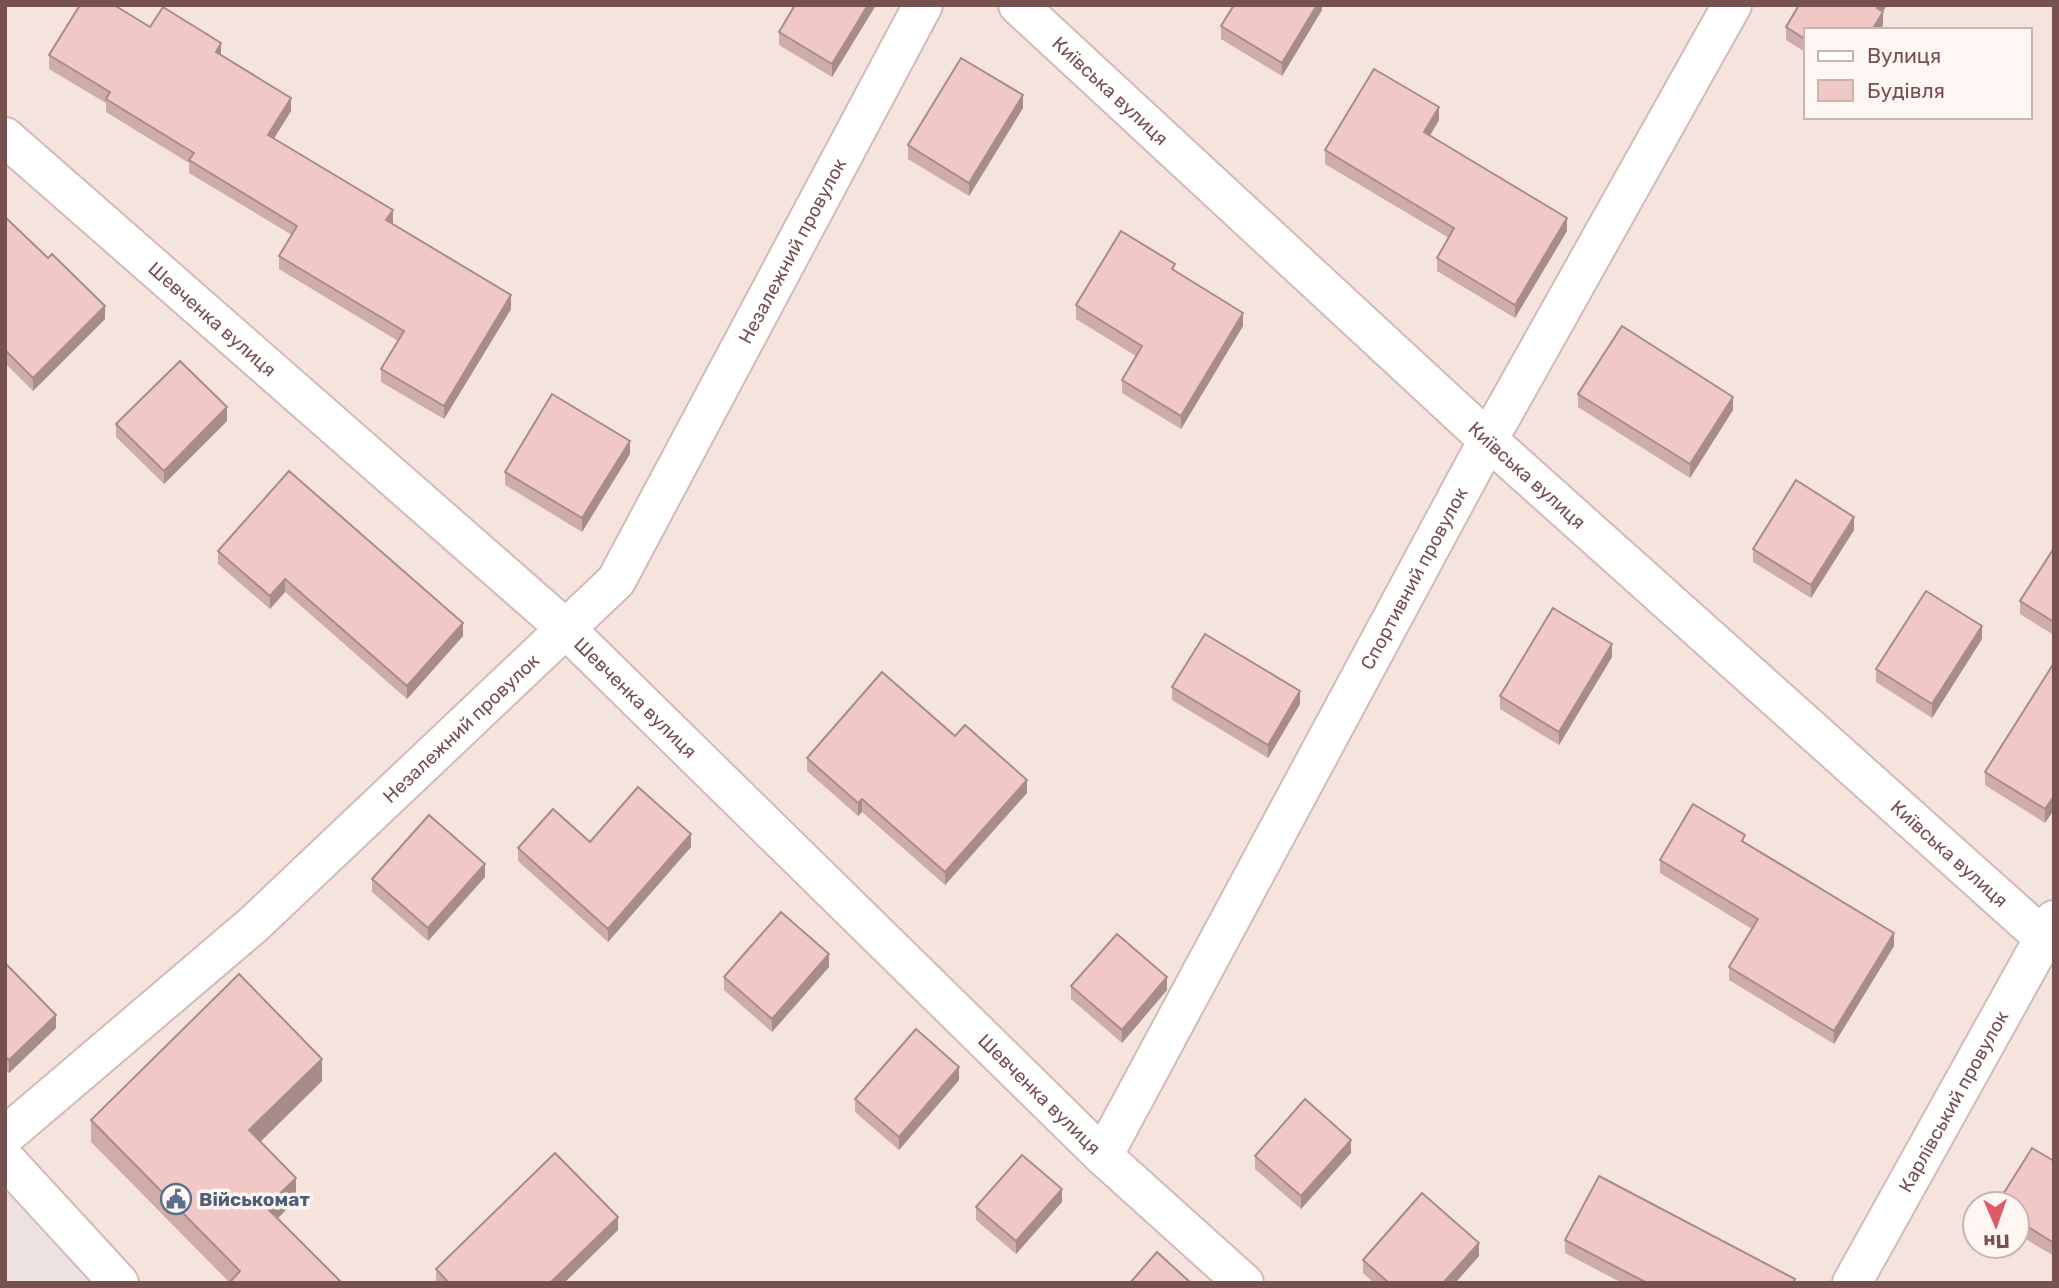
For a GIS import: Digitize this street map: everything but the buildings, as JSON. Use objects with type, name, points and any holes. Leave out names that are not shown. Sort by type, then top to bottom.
[{"type":"street","name":"Незалежний провулок","points":[[5,1136],[254,924],[616,582],[923,5]]},
{"type":"street","name":"Київська вулиця","points":[[1018,5],[1488,440],[2049,929]]},
{"type":"street","name":"Спортивний провулок","points":[[1103,1156],[1488,440],[1732,5]]},
{"type":"street","name":"Шевченка вулиця","points":[[5,137],[565,628],[1103,1156],[1244,1283]]},
{"type":"street","name":"Карлівський провулок","points":[[1852,1283],[2049,929]]},
{"type":"street","points":[[5,1159],[119,1283]]},
{"type":"shaded area","points":[[5,5],[2054,5],[2054,1283],[119,1283],[5,1159]]},
{"type":"shaded area","points":[[5,1159],[119,1283],[5,1283]]},
{"type":"place","name":"Військомат","points":[[176,1199]]}]
